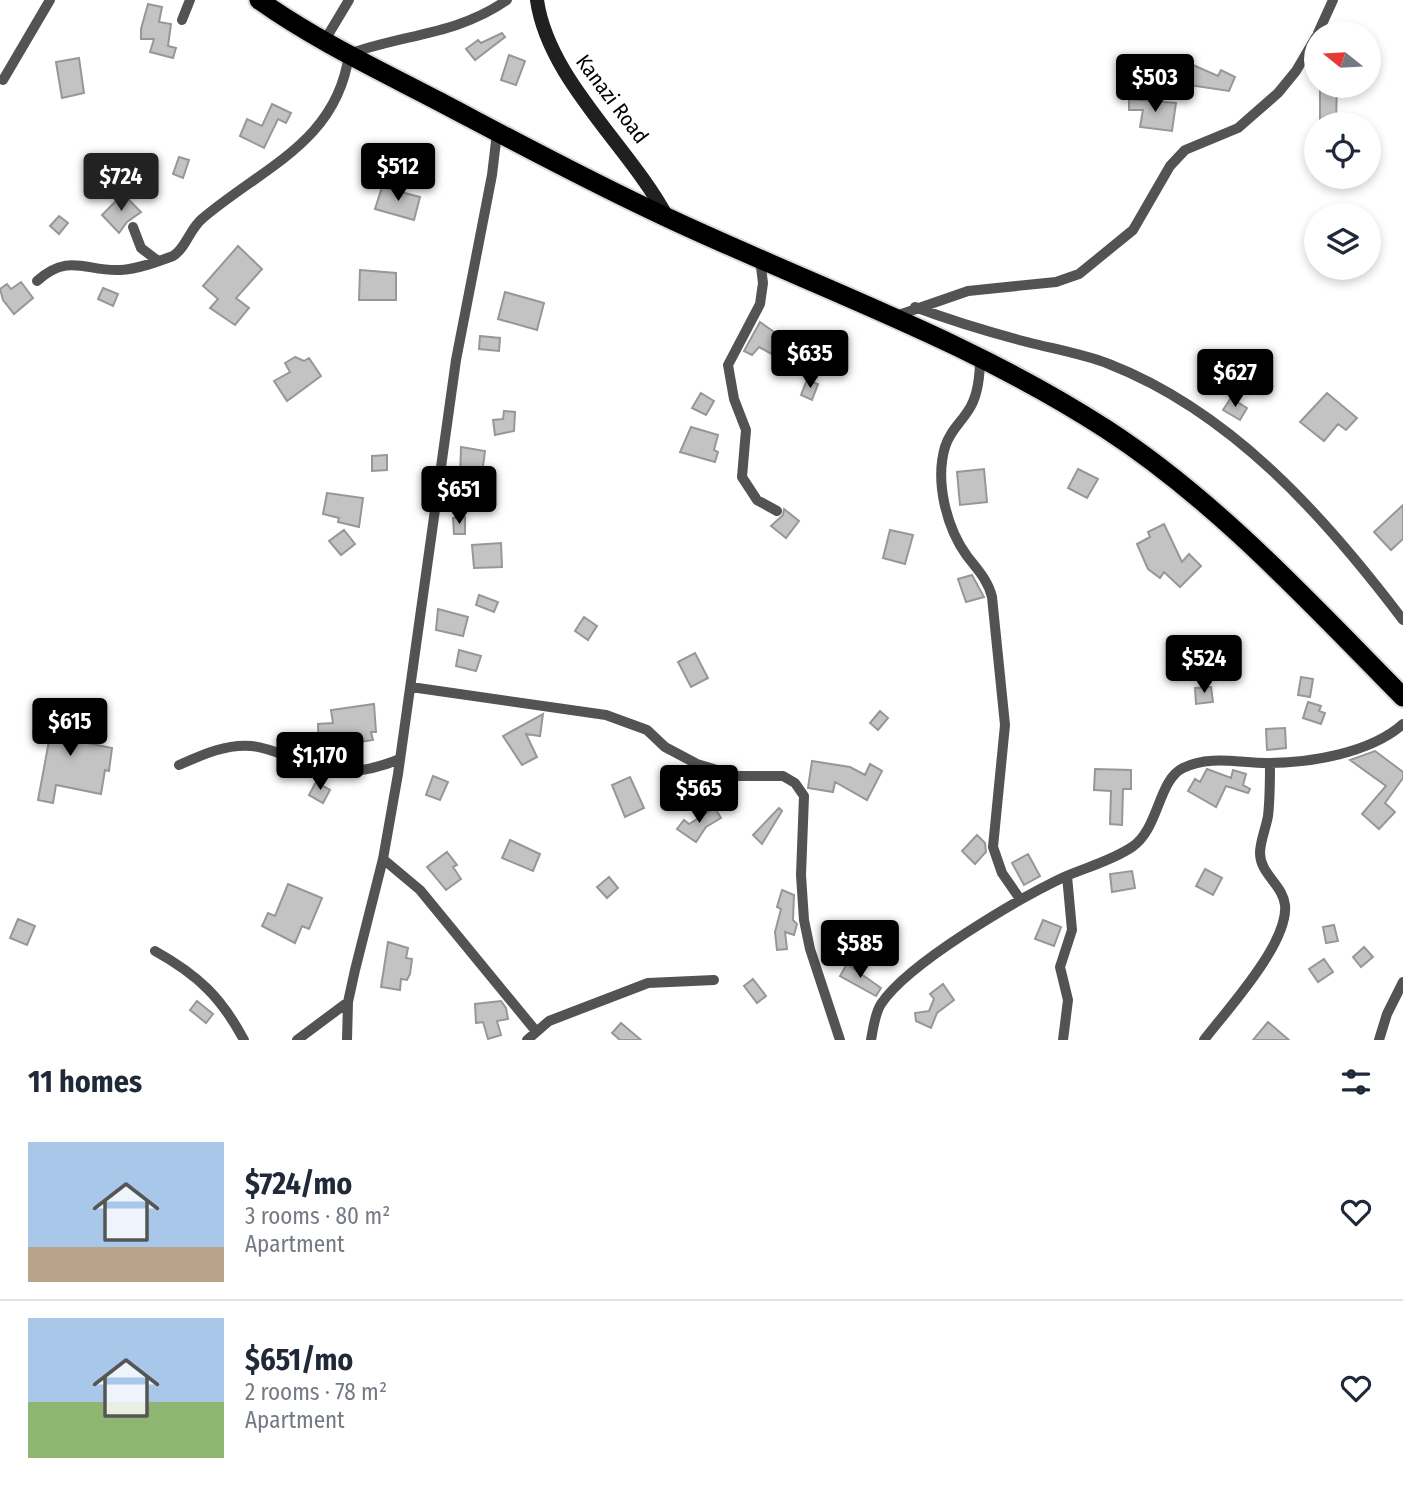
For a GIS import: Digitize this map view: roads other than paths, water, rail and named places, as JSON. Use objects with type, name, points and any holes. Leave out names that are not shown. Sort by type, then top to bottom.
[{"type":"highway","points":[[259,0],[349,54],[497,133],[667,217],[980,358],[1105,428],[1165,471],[1276,571],[1403,697]]},
{"type":"main road","name":"Kanazi Road","points":[[537,0],[548,42],[564,71],[640,172],[667,217]]},
{"type":"street","points":[[3,80],[50,0]]},
{"type":"street","points":[[182,20],[190,0]]},
{"type":"street","points":[[326,40],[349,0]]},
{"type":"street","points":[[37,281],[48,271],[83,264],[119,271],[180,252],[200,220],[286,158],[313,133],[328,114],[345,78],[349,54],[398,38],[455,28],[507,0]]},
{"type":"street","points":[[1323,21],[1333,0]]},
{"type":"street","points":[[893,317],[915,307],[968,291],[1056,282],[1079,274],[1133,230],[1170,166],[1185,150],[1238,128],[1278,93],[1304,57]]},
{"type":"street","points":[[346,1040],[348,1002],[383,859],[400,760],[456,360],[492,175],[497,133]]},
{"type":"street","points":[[133,227],[141,248],[158,261]]},
{"type":"street","points":[[760,258],[763,283],[760,304],[728,365],[734,399],[746,430],[742,477],[757,500],[777,511]]},
{"type":"street","points":[[915,307],[988,332],[1107,363],[1157,384],[1200,410],[1252,454],[1350,551],[1403,620]]},
{"type":"street","points":[[980,358],[980,377],[971,406],[949,435],[944,449],[942,488],[955,533],[985,579],[992,597],[1005,724],[993,847],[1002,873],[1020,899]]},
{"type":"street","points":[[411,687],[606,715],[647,730],[665,747],[697,764],[737,776],[783,776],[795,783],[804,796],[801,875],[804,920],[810,949],[840,1040]]},
{"type":"street","points":[[871,1040],[880,1005],[905,980],[1020,899],[1135,846],[1152,825],[1171,780],[1181,769],[1206,760],[1270,763],[1369,745],[1403,724]]},
{"type":"street","points":[[179,765],[225,747],[252,746],[316,768],[348,774],[372,771],[400,760]]},
{"type":"street","points":[[1203,1040],[1250,983],[1283,919],[1285,905],[1280,890],[1261,863],[1260,852],[1268,814],[1270,763]]},
{"type":"street","points":[[383,859],[428,898],[535,1030]]},
{"type":"street","points":[[1063,1040],[1068,1000],[1060,967],[1072,930],[1068,876]]},
{"type":"street","points":[[155,951],[200,978],[217,997],[244,1040]]},
{"type":"street","points":[[527,1040],[535,1030],[549,1021],[648,983],[714,980]]},
{"type":"street","points":[[1378,1040],[1403,982]]},
{"type":"street","points":[[297,1040],[348,1002]]}]
